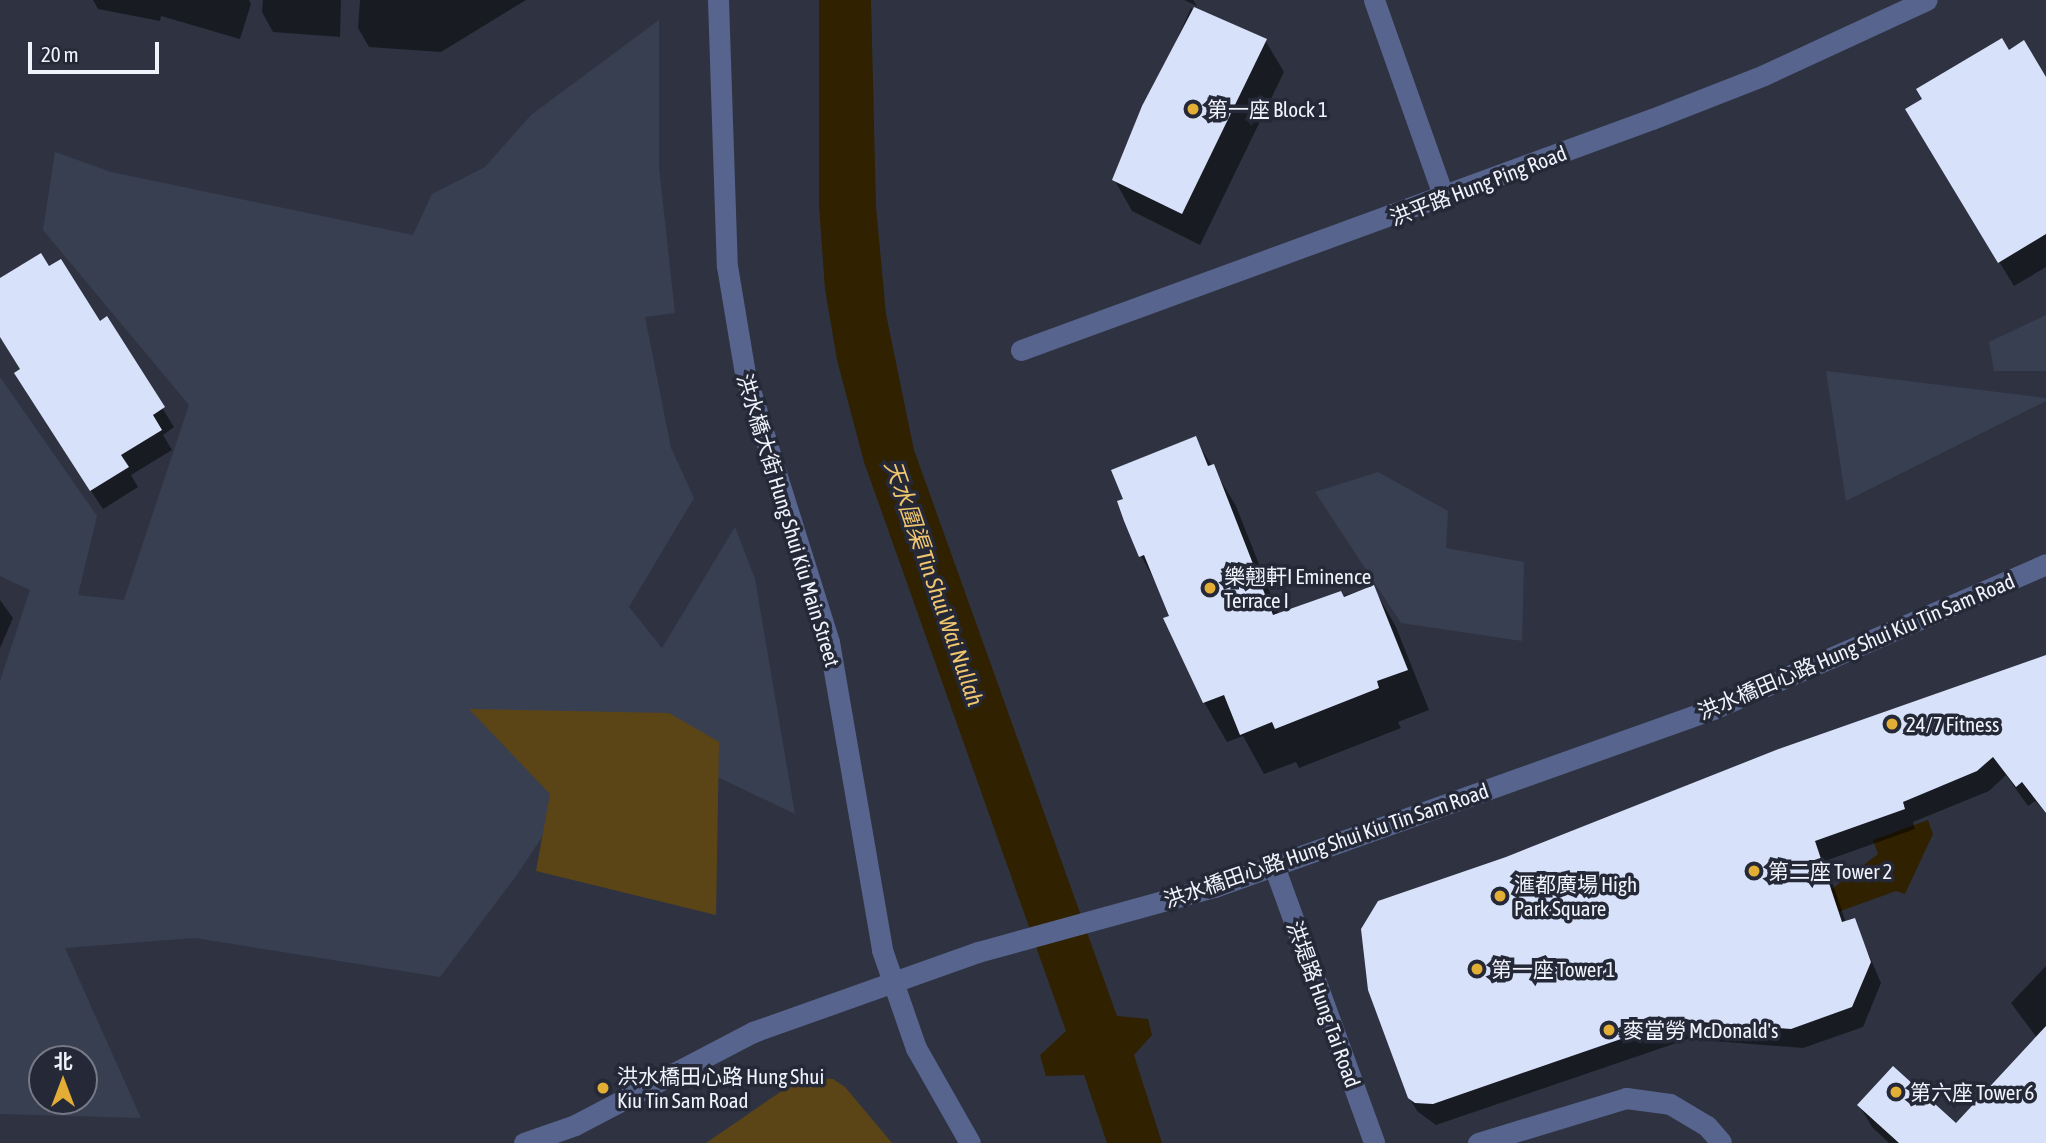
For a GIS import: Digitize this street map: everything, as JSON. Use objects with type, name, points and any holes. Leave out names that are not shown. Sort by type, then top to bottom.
[{"type":"street","name":"洪水橋大街 Hung Shui Kiu Main Street","points":[[718,0],[726,267],[745,374],[829,642],[882,950],[916,1048],[970,1143]]},
{"type":"street","points":[[1374,0],[1444,198]]},
{"type":"street","name":"洪平路 Hung Ping Road","points":[[1021,350],[1444,198],[1764,75],[1926,0]]},
{"type":"street","name":"洪水橋田心路 Hung Shui Kiu Tin Sam Road","points":[[524,1143],[584,1120],[753,1032],[978,952],[1214,887],[1713,709],[2046,564]]},
{"type":"street","name":"洪堤路 Hung Tai Road","points":[[1274,866],[1374,1143]]},
{"type":"street","points":[[1478,1143],[1626,1098],[1670,1104],[1707,1126],[1721,1142]]},
{"type":"shaded area","points":[[659,20],[659,167],[675,313],[645,317],[671,448],[694,498],[629,607],[662,648],[735,527],[755,579],[795,814],[615,728],[516,876],[440,977],[195,938],[65,948],[141,1118],[35,1115],[98,1115],[98,1045],[28,1045],[28,1115],[0,1114],[0,681],[30,590],[0,576],[0,377],[97,516],[78,595],[124,600],[189,405],[43,230],[55,152],[111,172],[413,235],[432,194],[485,167],[531,115]]},
{"type":"shaded area","points":[[2046,315],[2046,371],[1994,371],[1989,342]]},
{"type":"shaded area","points":[[1826,371],[2046,398],[2046,401],[1846,501]]},
{"type":"shaded area","points":[[1378,472],[1448,511],[1446,548],[1524,562],[1522,641],[1401,623],[1315,492]]},
{"type":"shaded area","points":[[469,709],[669,713],[719,742],[716,915],[536,871],[550,794]]},
{"type":"shaded area","points":[[817,1078],[833,1079],[845,1087],[892,1143],[706,1143],[792,1084]]},
{"type":"water","name":"天水圍渠 Tin Shui Wai Nullah","points":[[819,0],[871,0],[876,207],[886,314],[914,450],[1117,1016],[1148,1019],[1152,1035],[1134,1055],[1162,1143],[1107,1143],[1084,1075],[1046,1076],[1040,1055],[1066,1031],[864,462],[837,360],[825,289],[819,206]]},
{"type":"water","points":[[1928,820],[1933,834],[1905,894],[1896,891],[1835,913],[1828,892],[1878,854],[1873,840]]},
{"type":"building","name":"第一座 Block 1","points":[[1194,7],[1267,39],[1182,214],[1112,180],[1142,106]]},
{"type":"building","points":[[2002,38],[2009,50],[2024,40],[2046,77],[2046,234],[1998,263],[1905,109],[1922,99],[1916,89]]},
{"type":"building","points":[[41,253],[49,266],[61,259],[100,321],[107,316],[165,407],[153,415],[162,430],[121,455],[129,467],[90,491],[14,373],[20,369],[0,337],[0,278]]},
{"type":"building","name":"樂翹軒I Eminence Terrace I","points":[[1196,436],[1208,466],[1214,464],[1273,615],[1341,591],[1344,597],[1374,585],[1408,670],[1377,681],[1379,688],[1275,729],[1272,722],[1240,735],[1224,695],[1203,703],[1163,618],[1169,616],[1144,555],[1139,557],[1124,521],[1117,501],[1123,499],[1111,470]]},
{"type":"building","name":"滙都廣場 High Park Square","points":[[2046,655],[2046,813],[2022,782],[2016,787],[1993,757],[1977,771],[1903,802],[1905,809],[1815,841],[1842,922],[1855,918],[1871,962],[1852,1007],[1791,1029],[1676,1020],[1433,1104],[1415,1103],[1408,1098],[1368,990],[1361,929],[1378,901],[1506,857],[1776,750]]},
{"type":"building","name":"第六座 Tower 6","points":[[2046,1026],[2046,1143],[1899,1143],[1857,1105],[1893,1066],[1956,1123]]},
{"type":"place","name":"第一座 Block 1","points":[[1193,109]]},
{"type":"place","name":"樂翹軒I Eminence Terrace I","points":[[1210,588]]},
{"type":"place","name":"24/7 Fitness","points":[[1892,724]]},
{"type":"place","name":"第二座 Tower 2","points":[[1754,871]]},
{"type":"place","name":"滙都廣場 High Park Square","points":[[1500,896]]},
{"type":"place","name":"第一座 Tower 1","points":[[1477,969]]},
{"type":"place","name":"麥當勞 McDonald's","points":[[1609,1030]]},
{"type":"place","name":"洪水橋田心路 Hung Shui Kiu Tin Sam Road","points":[[603,1088]]},
{"type":"place","name":"第六座 Tower 6","points":[[1896,1092]]}]
